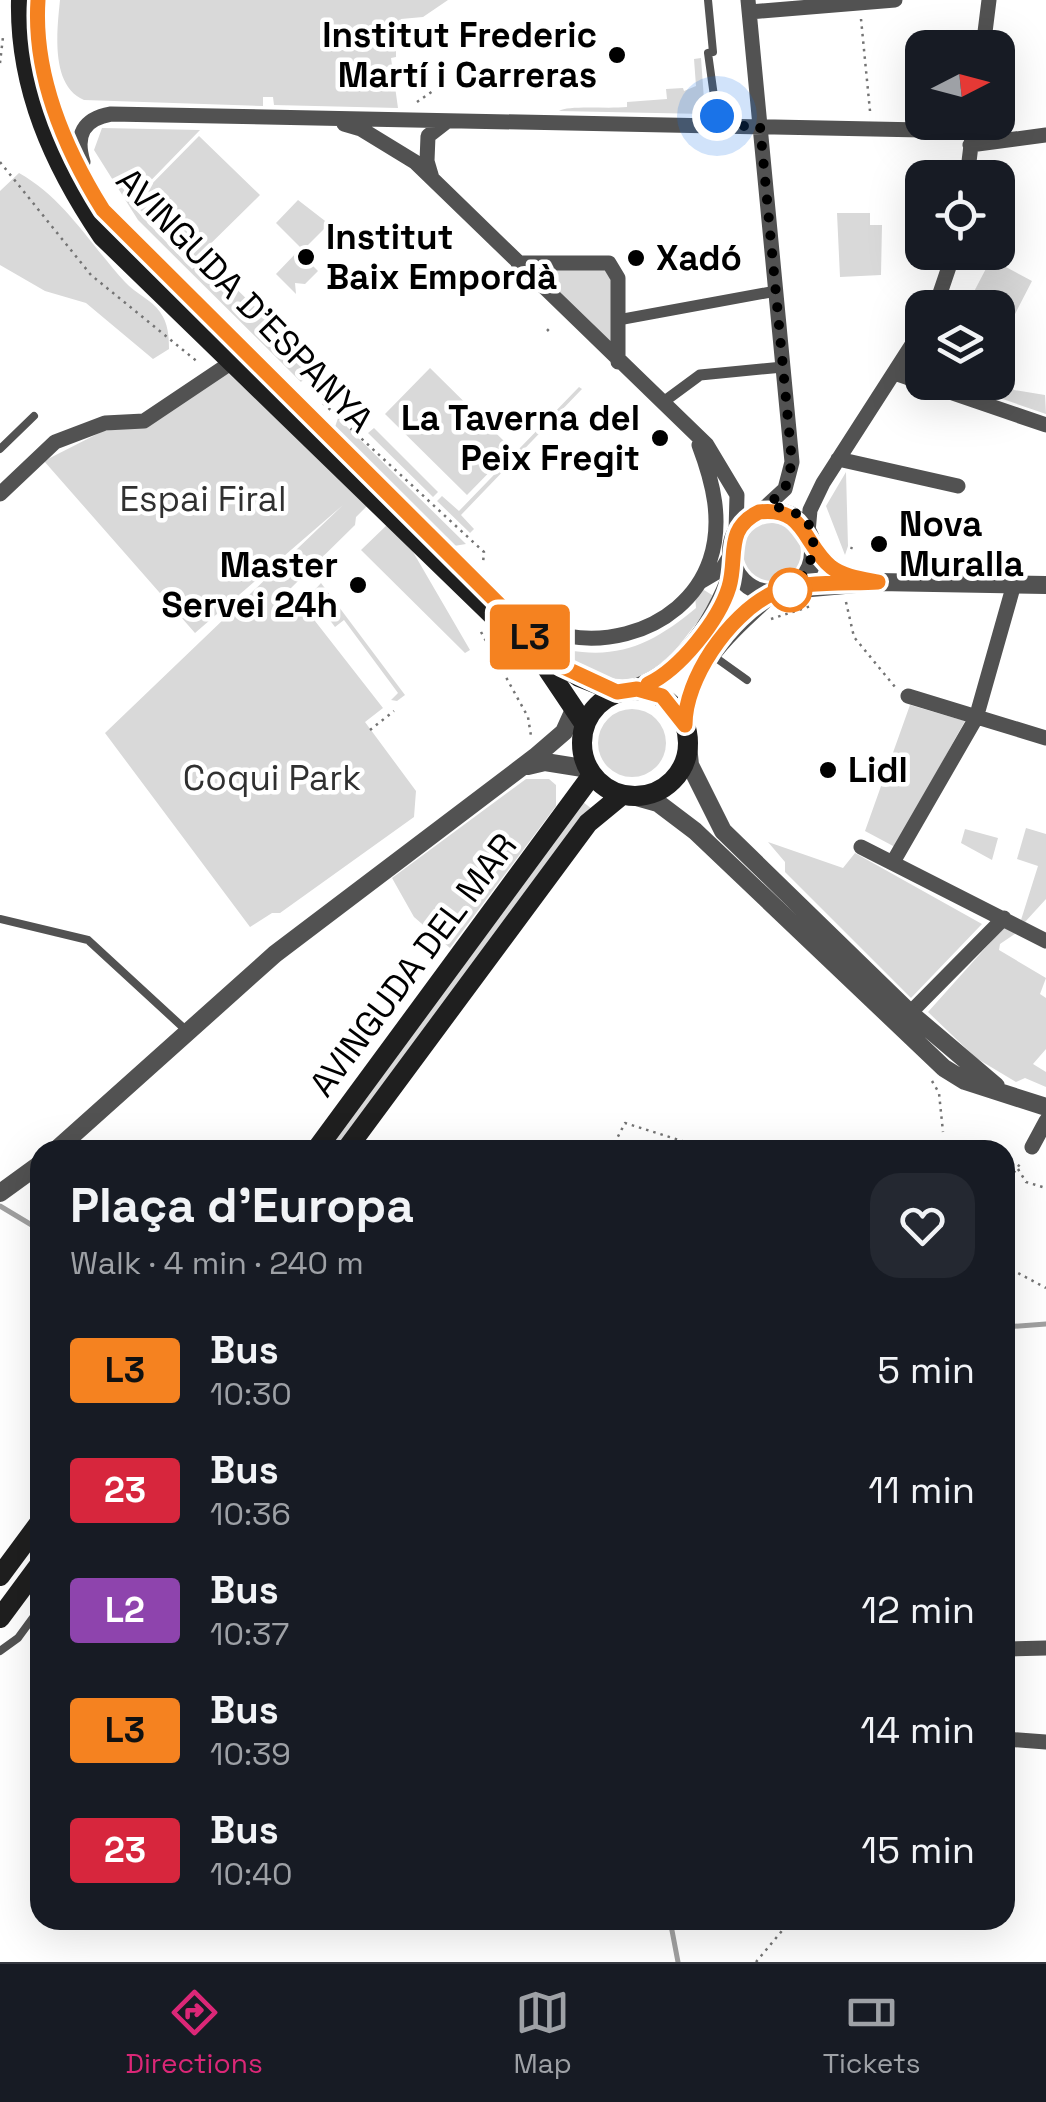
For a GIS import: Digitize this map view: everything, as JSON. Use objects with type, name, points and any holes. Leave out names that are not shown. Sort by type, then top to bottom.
[{"type":"main road","name":"AVINGUDA D'ESPANYA","points":[[20,0],[32,94],[71,190],[102,236],[232,362],[380,516],[546,667],[560,684],[576,724]]},
{"type":"main road","name":"AVINGUDA D'ESPANYA","points":[[38,0],[52,102],[83,178],[112,219],[561,666],[623,691]]},
{"type":"main road","points":[[623,691],[662,696],[687,735],[683,766],[670,783],[651,794],[627,796],[590,772],[582,750],[576,724],[597,705],[623,691]]},
{"type":"main road","name":"AVINGUDA DEL MAR","points":[[323,1140],[562,818],[590,772]]},
{"type":"main road","name":"AVINGUDA DEL MAR","points":[[353,1140],[582,831],[627,796]]},
{"type":"main road","points":[[0,1576],[30,1536]]},
{"type":"main road","points":[[0,1618],[30,1578]]},
{"type":"street","points":[[736,532],[785,489],[791,475],[749,6],[895,0]]},
{"type":"street","points":[[985,30],[989,0]]},
{"type":"street","points":[[112,219],[89,180],[80,150],[82,132],[93,118],[111,114],[905,130]]},
{"type":"street","points":[[311,118],[361,129],[415,162],[707,445],[728,477],[736,495],[736,532],[723,601],[676,664],[652,683],[623,691]]},
{"type":"street","points":[[432,179],[427,161],[428,136],[436,126],[450,121]]},
{"type":"street","points":[[1015,135],[1046,136]]},
{"type":"street","points":[[518,263],[609,263],[618,278],[618,362]]},
{"type":"street","points":[[618,320],[776,291]]},
{"type":"street","points":[[905,356],[810,510],[808,573],[735,624],[686,700],[690,765],[723,831],[910,1014],[968,1065],[1010,1095]]},
{"type":"street","points":[[0,494],[55,442],[104,424],[144,421],[232,362]]},
{"type":"street","points":[[662,403],[700,375],[783,368]]},
{"type":"street","points":[[894,373],[1046,425]]},
{"type":"street","name":"AVINGUDA D'ESPANYA","points":[[686,426],[699,444],[716,499],[711,557],[700,582]]},
{"type":"street","points":[[838,459],[958,486]]},
{"type":"street","points":[[759,512],[787,514],[836,570],[878,582]]},
{"type":"street","points":[[732,561],[754,589],[780,591],[878,582],[1046,585]]},
{"type":"street","name":"AVINGUDA D'ESPANYA","points":[[492,596],[541,629],[605,638],[646,629],[666,617],[700,582],[732,561]]},
{"type":"street","points":[[893,862],[976,718],[1014,584]]},
{"type":"street","points":[[908,696],[1046,738]]},
{"type":"street","points":[[67,1140],[275,954],[576,724]]},
{"type":"street","points":[[523,768],[545,762],[590,772]]},
{"type":"street","points":[[627,796],[658,804],[695,830],[944,1068],[965,1081],[1046,1107]]},
{"type":"street","points":[[861,847],[1046,940]]},
{"type":"street","points":[[910,1014],[1004,918]]},
{"type":"street","points":[[1032,1147],[1046,1121]]},
{"type":"street","points":[[4,1191],[30,1172]]},
{"type":"street","points":[[1015,1649],[1046,1648]]},
{"type":"street","points":[[1015,1740],[1046,1742]]},
{"type":"lane","points":[[708,0],[713,52],[708,53],[718,126]]},
{"type":"lane","points":[[0,449],[34,416]]},
{"type":"lane","points":[[712,655],[746,680]]},
{"type":"lane","points":[[0,918],[88,940],[188,1032]]},
{"type":"lane","points":[[0,1651],[18,1638],[30,1622]]},
{"type":"path","points":[[860,3],[872,129]]},
{"type":"path","points":[[417,102],[433,91]]},
{"type":"path","points":[[0,162],[91,275],[197,361],[210,377]]},
{"type":"path","points":[[547,331],[552,326]]},
{"type":"path","points":[[846,595],[854,637],[883,675],[908,696]]},
{"type":"path","points":[[370,730],[394,711]]},
{"type":"path","points":[[616,1140],[625,1124],[678,1140]]},
{"type":"path","points":[[1015,1171],[1032,1147]]},
{"type":"path","points":[[1017,1168],[1026,1182],[1046,1188]]},
{"type":"path","points":[[1015,1271],[1046,1288]]},
{"type":"path","points":[[756,1962],[783,1930]]},
{"type":"green space","points":[[60,0],[448,0],[423,17],[401,19],[402,40],[396,44],[396,57],[391,58],[398,108],[274,105],[273,97],[263,97],[263,106],[84,100],[65,83],[61,70],[57,41]]},
{"type":"green space","points":[[701,58],[705,114],[559,111],[627,107],[627,102],[667,99],[666,89],[684,91],[696,86],[694,59]]},
{"type":"green space","points":[[102,128],[200,130],[129,203],[192,269],[196,266],[215,284],[223,276],[315,365],[301,382],[138,220],[94,150]]},
{"type":"green space","points":[[199,136],[260,195],[193,261],[133,203]]},
{"type":"green space","points":[[19,173],[50,195],[125,282],[157,308],[166,325],[169,349],[153,359],[86,303],[45,291],[0,265],[0,191]]},
{"type":"green space","points":[[298,200],[329,224],[303,250],[276,223]]},
{"type":"green space","points":[[837,213],[870,213],[870,225],[882,225],[881,275],[840,277]]},
{"type":"green space","points":[[298,251],[318,271],[305,284],[295,283],[296,294],[276,274]]},
{"type":"green space","points":[[599,265],[613,275],[615,351],[528,266]]},
{"type":"green space","points":[[985,270],[1012,270],[1032,281],[1015,314],[1015,290],[975,290]]},
{"type":"green space","points":[[430,368],[512,449],[467,495],[385,414]]},
{"type":"green space","points":[[225,370],[368,505],[356,517],[355,525],[290,589],[383,708],[365,722],[416,791],[414,817],[280,913],[272,913],[250,927],[105,733],[343,505],[195,633],[44,461],[103,431],[128,428]]},
{"type":"green space","points":[[579,387],[582,389],[461,515],[474,529],[470,533],[437,501],[442,496],[459,511]]},
{"type":"green space","points":[[1015,390],[1045,395],[1046,414],[1005,400],[1015,400]]},
{"type":"green space","points":[[338,418],[466,544],[454,546],[334,430]]},
{"type":"green space","points":[[374,428],[438,492],[433,497],[368,433]]},
{"type":"green space","points":[[846,472],[848,546],[845,555],[826,506]]},
{"type":"green space","points":[[772,523],[793,531],[801,552],[793,573],[772,581],[751,573],[743,552],[751,531]]},
{"type":"green space","points":[[388,524],[409,545],[470,650],[465,653],[361,550]]},
{"type":"green space","points":[[321,583],[405,695],[397,701],[391,700],[398,693],[344,620],[335,627],[323,611],[332,604],[321,590],[310,595]]},
{"type":"green space","points":[[704,590],[712,595],[703,615],[673,653],[643,675],[612,678],[559,651],[562,642],[569,643],[568,650],[587,652],[637,645],[667,630],[696,608],[695,595]]},
{"type":"green space","points":[[910,705],[965,721],[895,847],[865,831]]},
{"type":"green space","points":[[632,709],[645,711],[656,719],[664,730],[664,756],[656,767],[645,775],[632,777],[619,775],[608,767],[600,756],[598,743],[600,730],[608,719],[619,711]]},
{"type":"green space","points":[[526,779],[549,779],[556,785],[556,806],[450,948],[414,917],[392,878]]},
{"type":"green space","points":[[583,802],[592,809],[343,1140],[331,1140]]},
{"type":"green space","points":[[1026,828],[1046,834],[1046,899],[1025,922],[1021,920],[1038,866],[1017,859]]},
{"type":"green space","points":[[965,829],[998,838],[992,860],[961,843]]},
{"type":"green space","points":[[768,842],[843,868],[855,853],[982,924],[911,998],[785,872],[785,862]]},
{"type":"green space","points":[[1005,926],[1019,931],[1000,944],[999,950],[1046,978],[1040,994],[1046,998],[1046,1049],[1033,1064],[1046,1072],[1046,1087],[1025,1078],[1016,1082],[976,1058],[928,1012]]},
{"type":"waterway","points":[[0,1206],[30,1224]]},
{"type":"waterway","points":[[1015,1326],[1046,1324]]},
{"type":"waterway","points":[[672,1930],[678,1962]]},
{"type":"bus line","name":"L3","points":[[38,0],[52,102],[83,178],[103,210],[561,666],[617,692],[637,689],[662,696],[685,725],[686,700],[694,680],[735,624],[756,604],[772,593],[878,582],[836,570],[813,548],[800,521],[773,510],[759,512],[736,532],[730,554],[734,568],[723,601],[676,664],[648,684]]},
{"type":"place","name":"Institut Frederic Martí i Carreras","points":[[617,55]]},
{"type":"place","name":"Institut Baix Empordà","points":[[306,257]]},
{"type":"place","name":"Xadó","points":[[636,258]]},
{"type":"place","name":"La Taverna del Peix Fregit","points":[[660,438]]},
{"type":"place","name":"Nova Muralla","points":[[879,544]]},
{"type":"place","name":"Master Servei 24h","points":[[358,585]]},
{"type":"place","name":"Lidl","points":[[828,770]]},
{"type":"route","points":[[717,116],[718,126],[760,126],[792,462],[785,489],[769,504],[784,506],[803,516],[813,548],[808,573],[790,590]]},
{"type":"park label","name":"Espai Firal","points":[[203,499]]},
{"type":"park label","name":"Coqui Park","points":[[272,778]]}]
